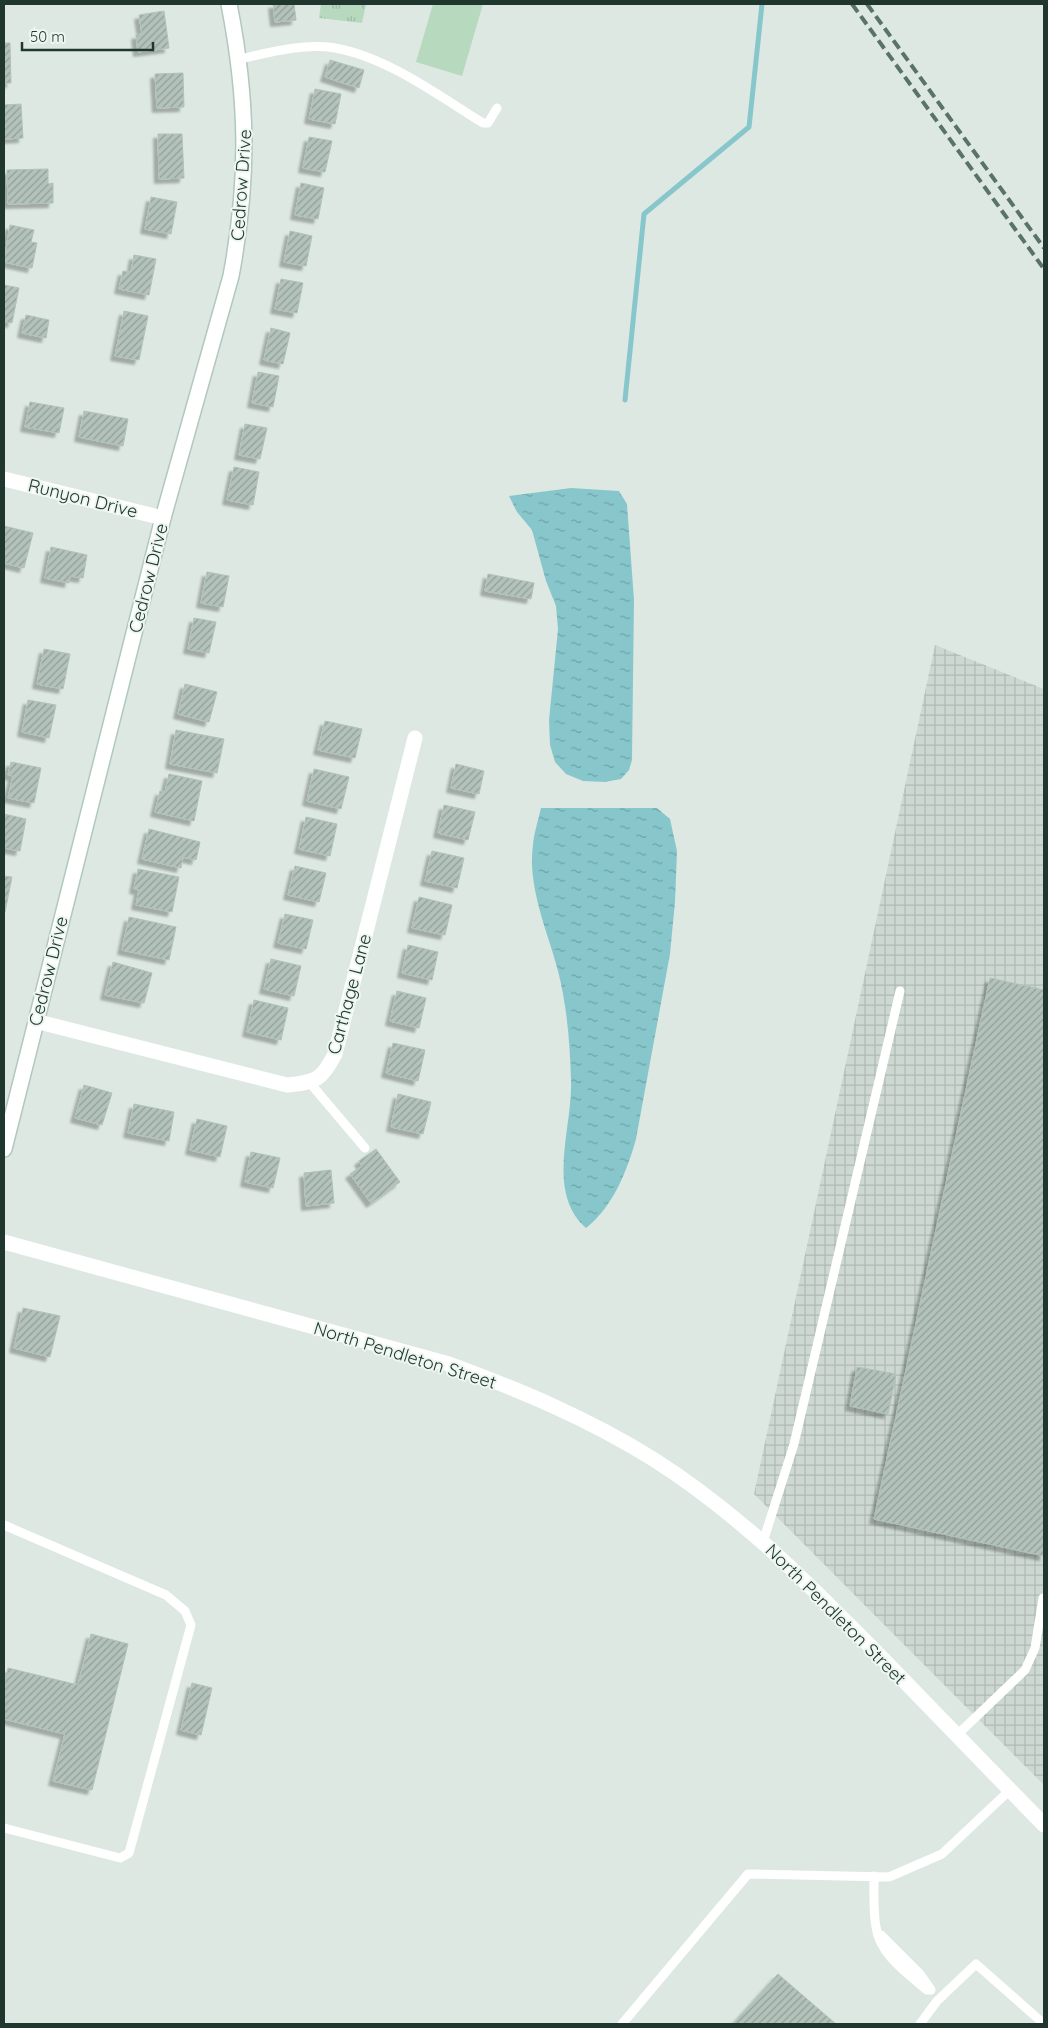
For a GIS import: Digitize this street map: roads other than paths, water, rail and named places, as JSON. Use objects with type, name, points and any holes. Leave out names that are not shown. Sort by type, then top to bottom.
[{"type":"street","name":"Cedrow Drive","points":[[4,1149],[163,518],[231,276],[239,235],[244,184],[246,121],[240,59],[229,4]]},
{"type":"street","name":"Runyon Drive","points":[[4,479],[163,518]]},
{"type":"street","name":"Carthage Lane","points":[[310,1083],[325,1075],[336,1054],[415,738]]},
{"type":"street","points":[[35,1021],[287,1085],[310,1083]]},
{"type":"street","name":"North Pendleton Street","points":[[4,1242],[449,1364],[512,1387],[569,1413],[654,1460],[721,1507],[795,1569],[1044,1825]]},
{"type":"lane","points":[[240,59],[299,48],[335,48],[392,70],[438,94],[483,123],[488,123],[496,108]]},
{"type":"lane","points":[[763,1542],[794,1444],[900,991]]},
{"type":"lane","points":[[310,1083],[365,1148]]},
{"type":"lane","points":[[4,1525],[166,1595],[185,1611],[191,1625],[129,1853],[120,1858],[4,1828]]},
{"type":"lane","points":[[957,1735],[1025,1670],[1035,1648],[1043,1598]]},
{"type":"lane","points":[[622,2024],[748,1874],[889,1876],[942,1854],[1010,1790]]},
{"type":"lane","points":[[874,1876],[876,1930],[920,1974],[937,2001]]},
{"type":"lane","points":[[920,2024],[937,2001],[976,1964],[1044,2024]]},
{"type":"water","points":[[571,488],[619,491],[627,504],[634,600],[632,760],[629,770],[621,779],[605,782],[583,781],[566,774],[555,762],[550,745],[549,720],[558,629],[556,606],[546,581],[532,530],[517,512],[509,496]]},
{"type":"water","points":[[541,808],[657,808],[670,819],[677,851],[670,954],[636,1139],[618,1188],[604,1210],[586,1228],[574,1213],[567,1196],[564,1178],[564,1158],[571,1098],[570,1053],[561,984],[533,877],[532,861],[535,831]]},
{"type":"waterway","points":[[625,400],[644,214],[749,127],[762,4]]},
{"type":"railway","points":[[852,4],[1044,269]]},
{"type":"railway","points":[[867,4],[1044,248]]}]
